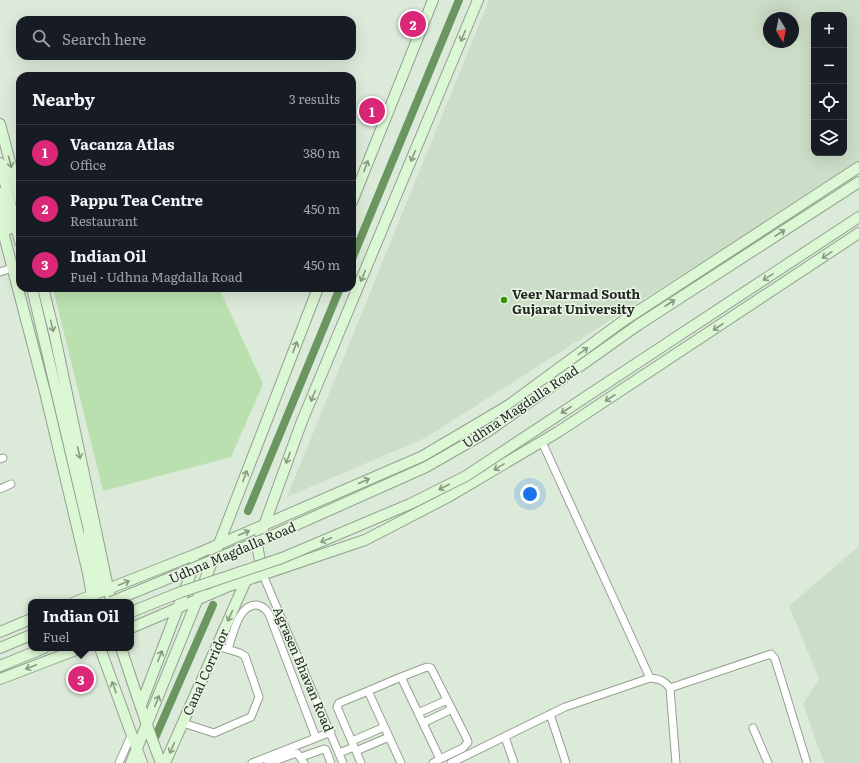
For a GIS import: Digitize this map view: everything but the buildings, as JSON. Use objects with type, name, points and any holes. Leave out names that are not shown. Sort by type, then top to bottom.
[{"type":"street","points":[[356,192],[433,0]]},
{"type":"street","points":[[356,292],[478,0]]},
{"type":"street","points":[[0,124],[16,185]]},
{"type":"street","points":[[0,163],[16,226]]},
{"type":"street","points":[[85,599],[99,595],[199,553],[423,456],[509,405],[623,321],[859,167]]},
{"type":"street","name":"Udhna Magdalla Road","points":[[118,599],[269,537],[426,467],[487,432],[638,324],[859,182]]},
{"type":"street","points":[[0,193],[16,270]]},
{"type":"street","name":"Udhna Magdalla Road","points":[[134,611],[181,592],[289,555],[410,504],[459,479],[859,217]]},
{"type":"street","points":[[0,220],[16,270]]},
{"type":"street","points":[[134,627],[179,609],[198,598],[365,540],[448,497],[542,442],[859,233]]},
{"type":"street","points":[[0,272],[16,270]]},
{"type":"street","points":[[21,292],[45,392],[99,595]]},
{"type":"street","points":[[25,292],[57,408]]},
{"type":"street","points":[[33,292],[82,532],[89,546],[99,595]]},
{"type":"street","points":[[44,292],[99,595]]},
{"type":"street","points":[[131,763],[198,598],[316,292]]},
{"type":"street","points":[[263,575],[257,545],[263,525],[302,421],[356,292]]},
{"type":"street","points":[[689,346],[692,327]]},
{"type":"street","points":[[542,442],[650,678]]},
{"type":"street","points":[[0,489],[11,484]]},
{"type":"street","points":[[140,705],[179,609],[199,553]]},
{"type":"street","name":"Canal Corridor","points":[[165,763],[245,581],[258,556]]},
{"type":"street","name":"Agrasen Bhavan Road","points":[[263,575],[343,763]]},
{"type":"street","points":[[228,649],[243,611],[251,606],[261,606],[266,608],[316,738]]},
{"type":"street","points":[[0,632],[28,620]]},
{"type":"street","points":[[0,648],[28,636]]},
{"type":"street","points":[[183,723],[214,732],[251,717],[259,694],[245,656],[240,652],[217,646]]},
{"type":"street","points":[[0,666],[37,651]]},
{"type":"street","points":[[0,679],[73,651]]},
{"type":"street","points":[[101,651],[142,763]]},
{"type":"street","points":[[121,651],[140,705],[146,728],[161,763]]},
{"type":"street","points":[[670,688],[771,654],[775,659],[807,763]]},
{"type":"street","points":[[361,763],[337,704],[429,667],[468,742],[463,748],[433,763]]},
{"type":"street","points":[[401,677],[440,759]]},
{"type":"street","points":[[451,763],[463,760],[504,737],[565,707],[650,678],[659,679],[666,682],[670,688],[676,763]]},
{"type":"street","points":[[368,691],[401,763]]},
{"type":"street","points":[[418,713],[447,700]]},
{"type":"street","points":[[423,723],[452,709]]},
{"type":"street","points":[[550,714],[566,763]]},
{"type":"street","points":[[339,753],[354,746],[384,727]]},
{"type":"street","points":[[753,728],[768,763]]},
{"type":"street","points":[[252,763],[331,732]]},
{"type":"street","points":[[119,763],[131,736]]},
{"type":"street","points":[[354,746],[389,737]]},
{"type":"street","points":[[504,737],[514,763]]},
{"type":"street","points":[[268,763],[295,753],[297,753],[302,760],[324,749],[331,763]]},
{"type":"shaded area","name":"Veer Narmad South Gujarat University","points":[[489,0],[859,0],[859,162],[425,438],[287,497]]},
{"type":"shaded area","points":[[859,546],[859,763],[824,763],[803,704],[819,679],[789,606]]},
{"type":"green space","points":[[54,292],[221,292],[263,384],[231,457],[103,491]]},
{"type":"waterway","points":[[356,249],[459,0]]},
{"type":"waterway","points":[[248,511],[338,292]]},
{"type":"waterway","points":[[155,738],[213,605]]},
{"type":"place","name":"Pappu Tea Centre","points":[[413,24]]},
{"type":"place","name":"Vacanza Atlas","points":[[372,111]]},
{"type":"place","name":"Veer Narmad South Gujarat University","points":[[504,300]]},
{"type":"place","name":"Indian Oil","points":[[81,679]]}]
